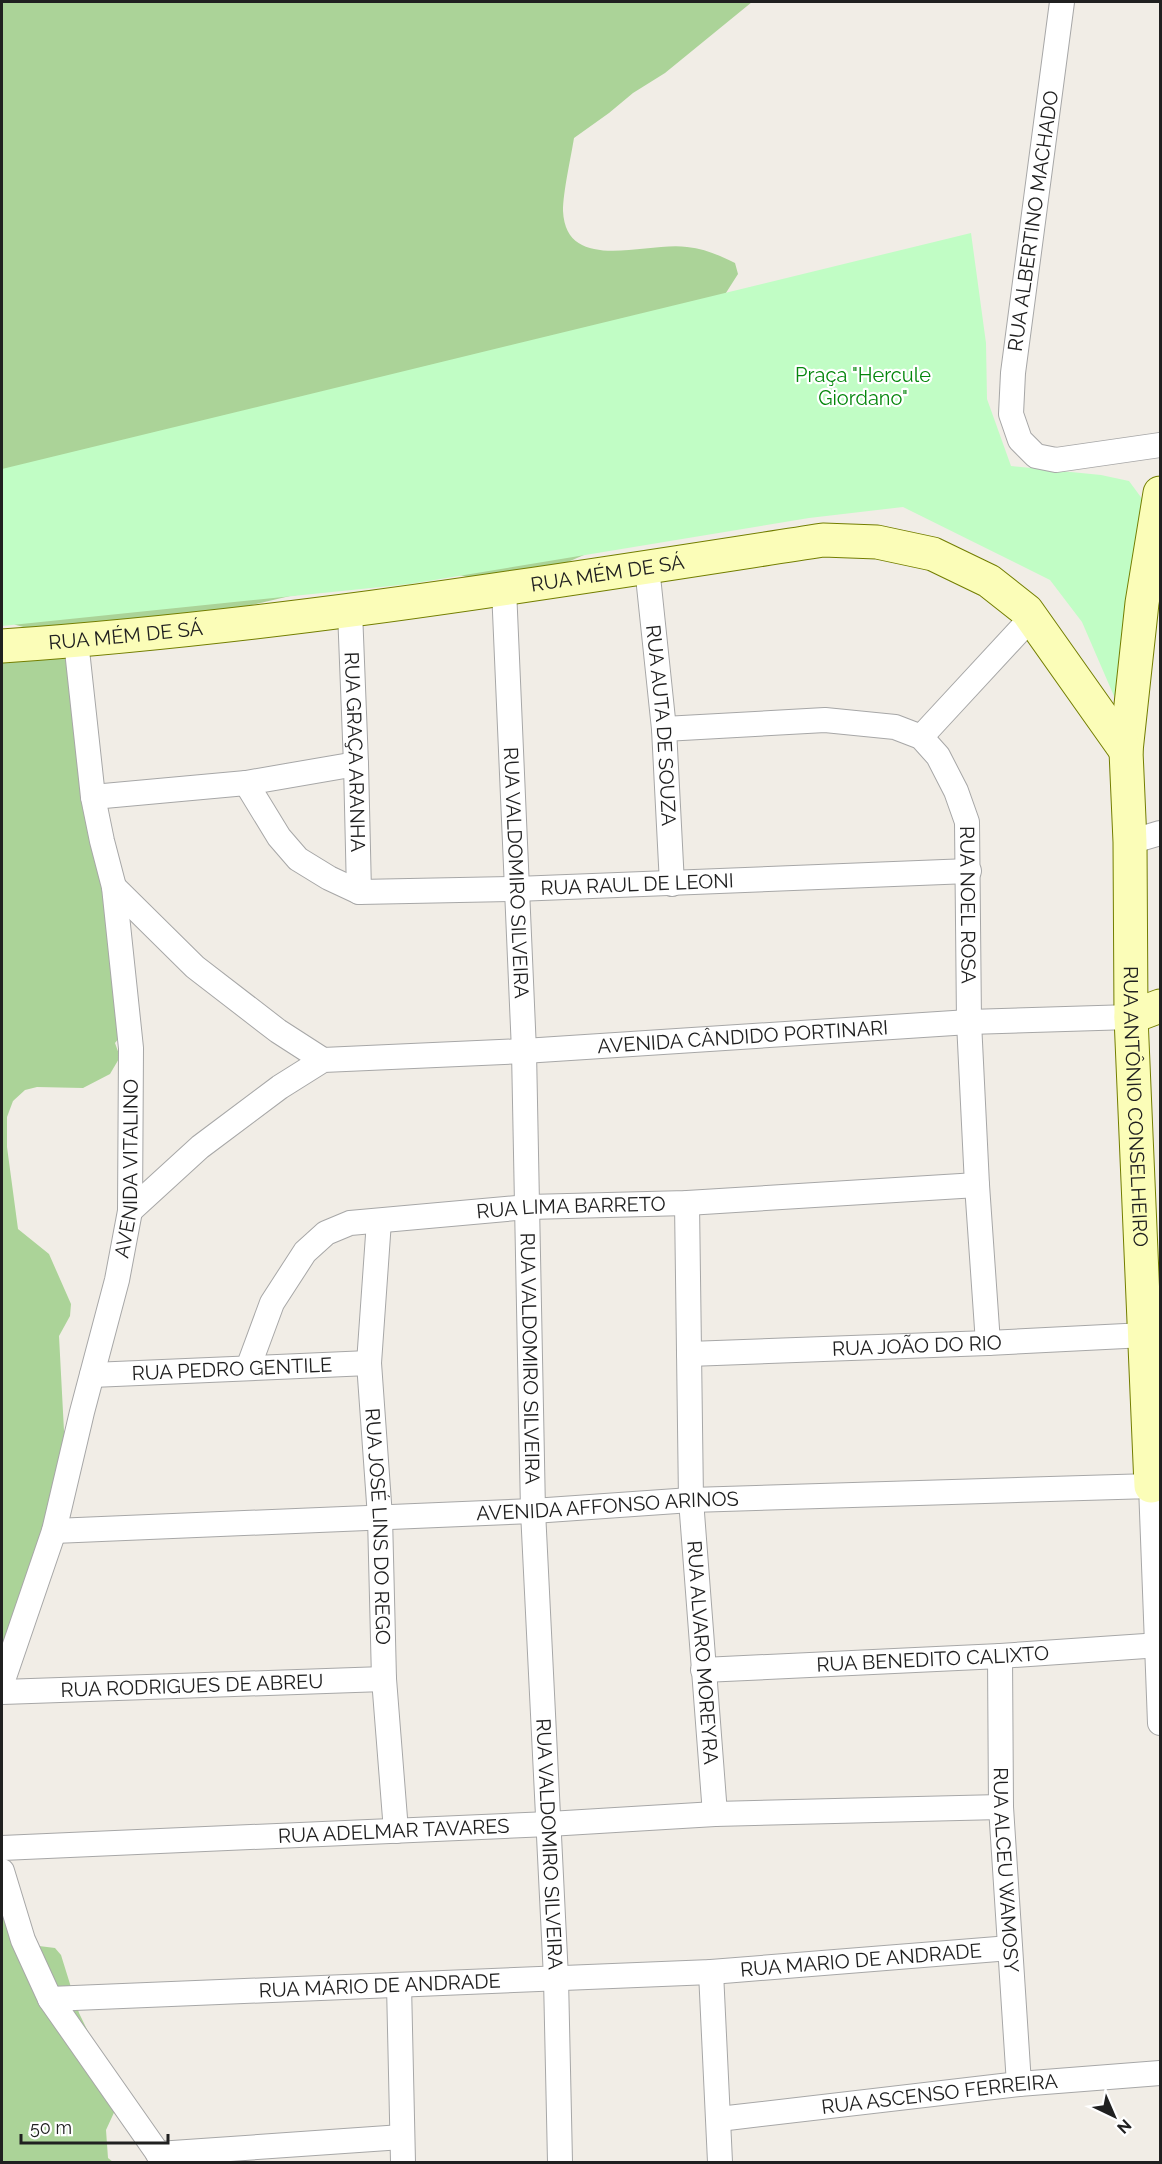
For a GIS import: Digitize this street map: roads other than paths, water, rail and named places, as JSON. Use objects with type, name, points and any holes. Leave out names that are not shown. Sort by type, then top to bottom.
[{"type":"street","name":"RUA ALBERTINO MACHADO","points":[[1062,2],[1013,373],[1011,414],[1020,440],[1036,456],[1056,460],[1161,445]]},
{"type":"street","name":"RUA ANTÔNIO CONSELHEIRO","points":[[1161,493],[1151,602],[1126,751],[1146,837],[1144,1335],[1156,1485],[1161,1723]]},
{"type":"street","name":"RUA MÉM DE SÁ","points":[[2,646],[76,641],[350,611],[823,540],[877,542],[933,554],[989,581],[1027,611],[1126,751]]},
{"type":"street","name":"RUA AUTA DE SOUZA","points":[[647,567],[664,729],[672,884]]},
{"type":"street","name":"RUA VALDOMIRO SILVEIRA","points":[[504,589],[524,1051],[533,1510],[556,1978],[560,2163]]},
{"type":"street","name":"RUA GRAÇA ARANHA","points":[[350,611],[357,764],[359,892]]},
{"type":"street","points":[[664,729],[825,720],[895,727],[921,737],[1031,618]]},
{"type":"street","name":"AVENIDA VITALINO","points":[[2,1683],[54,1532],[117,1280],[130,1211],[131,1048],[114,887],[93,797],[76,641]]},
{"type":"street","name":"RUA NOEL ROSA","points":[[921,737],[938,756],[956,791],[967,822],[969,1022],[988,1343]]},
{"type":"street","points":[[93,797],[246,783],[357,764]]},
{"type":"street","name":"RUA RAUL DE LEONI","points":[[246,783],[279,837],[298,859],[328,878],[359,892],[672,884],[969,871]]},
{"type":"street","points":[[114,887],[195,967],[279,1031],[323,1060]]},
{"type":"street","name":"AVENIDA CÂNDIDO PORTINARI","points":[[130,1211],[200,1147],[280,1087],[323,1060],[524,1051],[1146,1012]]},
{"type":"street","name":"RUA LIMA BARRETO","points":[[248,1368],[272,1304],[305,1252],[326,1233],[350,1223],[528,1207],[687,1203],[977,1185]]},
{"type":"street","name":"RUA ALVARO MOREYRA","points":[[687,1203],[691,1500],[715,1814]]},
{"type":"street","name":"RUA JOSÉ LINS DO REGO","points":[[379,1221],[369,1363],[380,1517],[384,1679],[396,1831]]},
{"type":"street","name":"RUA JOÃO DO RIO","points":[[689,1354],[1144,1335]]},
{"type":"street","name":"RUA PEDRO GENTILE","points":[[92,1375],[369,1363]]},
{"type":"street","name":"AVENIDA AFFONSO ARINOS","points":[[54,1532],[533,1510],[691,1500],[1156,1485]]},
{"type":"street","name":"RUA BENEDITO CALIXTO","points":[[703,1670],[1159,1646]]},
{"type":"street","name":"RUA ALCEU WAMOSY","points":[[999,1656],[1000,1807],[1019,2084]]},
{"type":"street","name":"RUA RODRIGUES DE ABREU","points":[[2,1692],[384,1679]]},
{"type":"street","name":"RUA ADELMAR TAVARES","points":[[2,1848],[549,1824],[715,1814],[1000,1807]]},
{"type":"street","points":[[2,1871],[23,1940],[50,1999],[161,2158],[402,2137]]},
{"type":"street","name":"RUA MARIO DE ANDRADE","points":[[711,1972],[1010,1948]]},
{"type":"street","points":[[711,1972],[720,2163]]},
{"type":"street","name":"RUA MÁRIO DE ANDRADE","points":[[50,1999],[711,1972]]},
{"type":"street","points":[[399,1985],[403,2163]]},
{"type":"street","name":"RUA ASCENSO FERREIRA","points":[[719,2119],[1019,2084],[1161,2073]]},
{"type":"park label","name":"Praça \"Hercule Giordano\"","points":[[863,386]]}]
